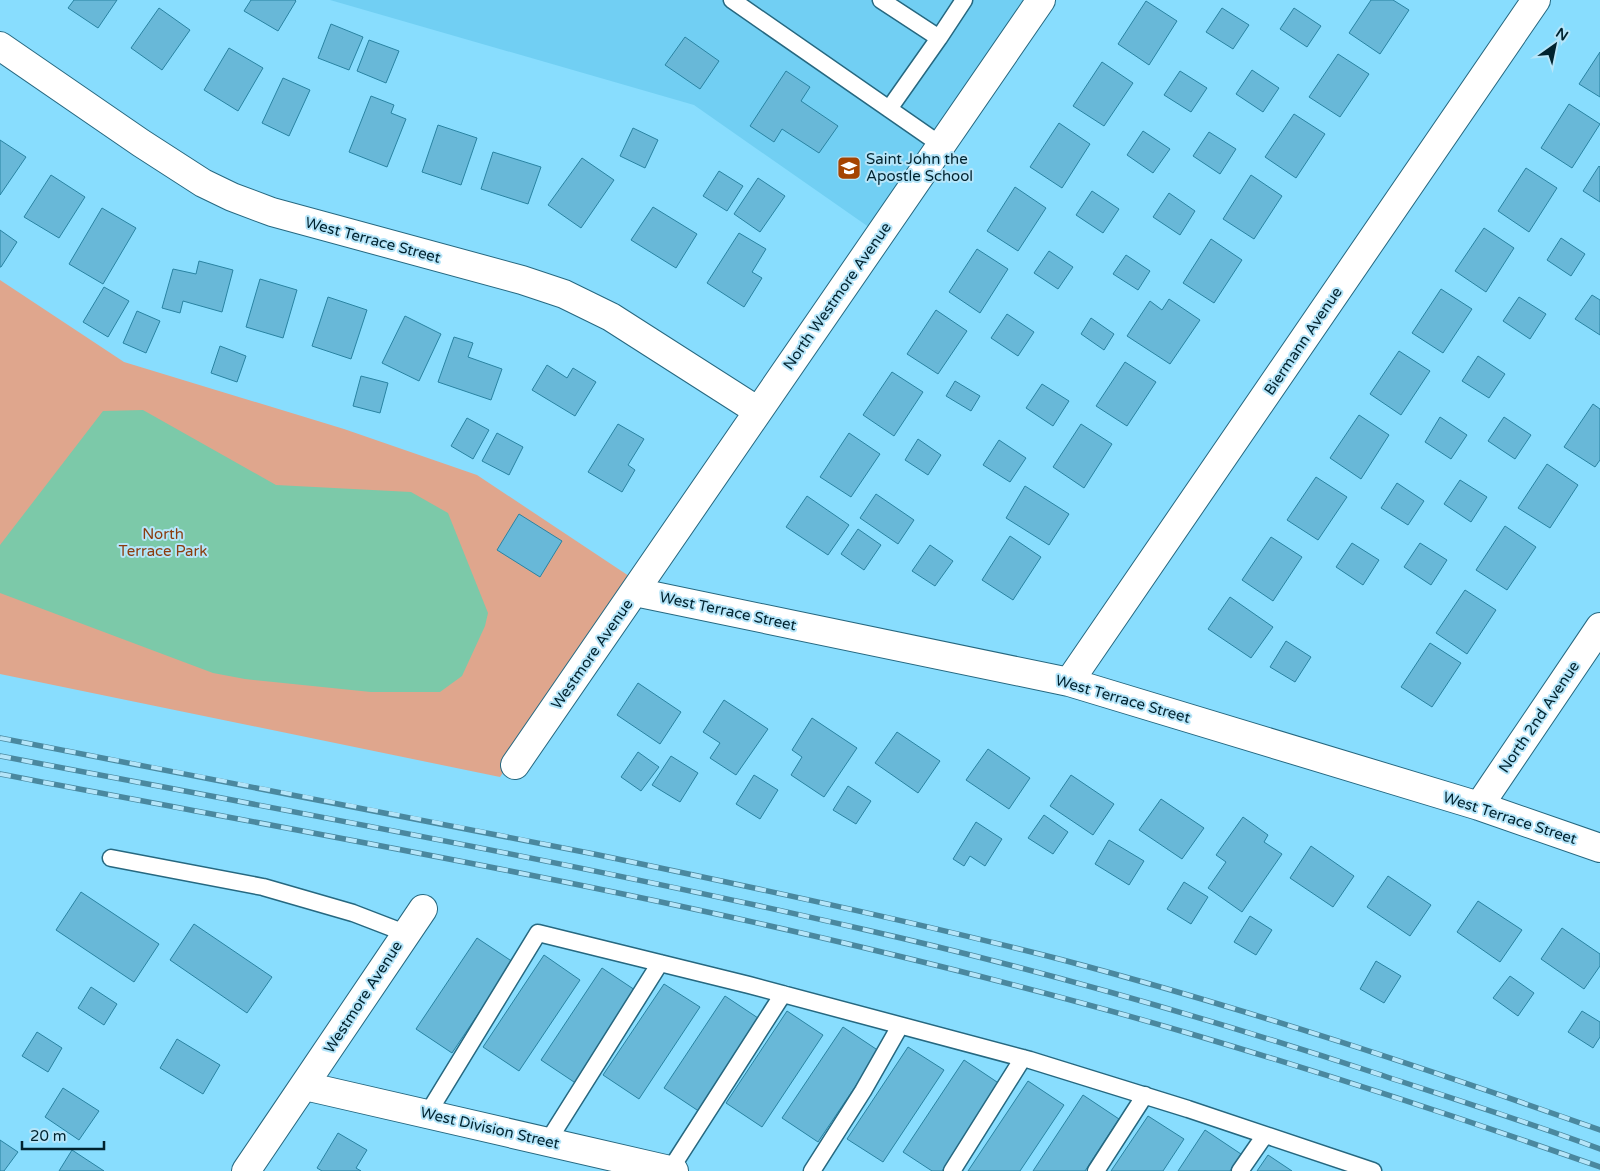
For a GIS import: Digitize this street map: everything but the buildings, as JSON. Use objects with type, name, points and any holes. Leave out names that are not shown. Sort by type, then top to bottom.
[{"type":"street","name":"North Westmore Avenue","points":[[635,592],[1040,0]]},
{"type":"street","name":"Biermann Avenue","points":[[1070,682],[1536,0]]},
{"type":"street","name":"West Terrace Street","points":[[0,46],[141,143],[210,187],[272,212],[522,280],[564,294],[611,317],[758,411]]},
{"type":"street","name":"West Terrace Street","points":[[635,592],[1070,682],[1479,806],[1600,848]]},
{"type":"street","name":"Westmore Avenue","points":[[515,765],[635,592]]},
{"type":"street","name":"North 2nd Avenue","points":[[1479,806],[1600,627]]},
{"type":"street","name":"Westmore Avenue","points":[[305,1086],[423,908]]},
{"type":"street","name":"West Division Street","points":[[305,1086],[672,1171]]},
{"type":"street","points":[[246,1171],[305,1086]]},
{"type":"lane","points":[[732,0],[940,145]]},
{"type":"lane","points":[[881,0],[939,38]]},
{"type":"lane","points":[[889,109],[964,0]]},
{"type":"lane","points":[[111,858],[263,887],[353,913],[405,933]]},
{"type":"lane","points":[[428,1113],[538,933],[783,994],[1023,1058],[1373,1171]]},
{"type":"lane","points":[[548,1141],[660,963]]},
{"type":"lane","points":[[672,1171],[783,994]]},
{"type":"lane","points":[[812,1171],[863,1091],[900,1026]]},
{"type":"lane","points":[[952,1171],[1023,1058]]},
{"type":"lane","points":[[1096,1171],[1145,1096]]},
{"type":"lane","points":[[1240,1171],[1264,1135]]},
{"type":"shaded area","name":"Saint John the Apostle School","points":[[330,0],[1029,0],[873,230],[694,105]]},
{"type":"shaded area","points":[[143,410],[276,485],[411,492],[448,513],[488,613],[485,626],[462,676],[440,692],[371,692],[245,679],[213,673],[0,593],[0,545],[103,411]]},
{"type":"green space","name":"North Terrace Park","points":[[0,280],[124,362],[344,429],[477,475],[635,580],[500,777],[0,674]]},
{"type":"railway","points":[[0,738],[594,854],[829,904],[1004,945],[1266,1018],[1400,1061],[1600,1130]]},
{"type":"railway","points":[[0,756],[540,860],[755,905],[926,944],[1119,994],[1246,1032],[1486,1109],[1600,1149]]},
{"type":"railway","points":[[0,774],[539,877],[754,922],[903,957],[1072,1000],[1249,1051],[1500,1132],[1600,1167]]},
{"type":"place","name":"Saint John the Apostle School","points":[[849,168]]}]
